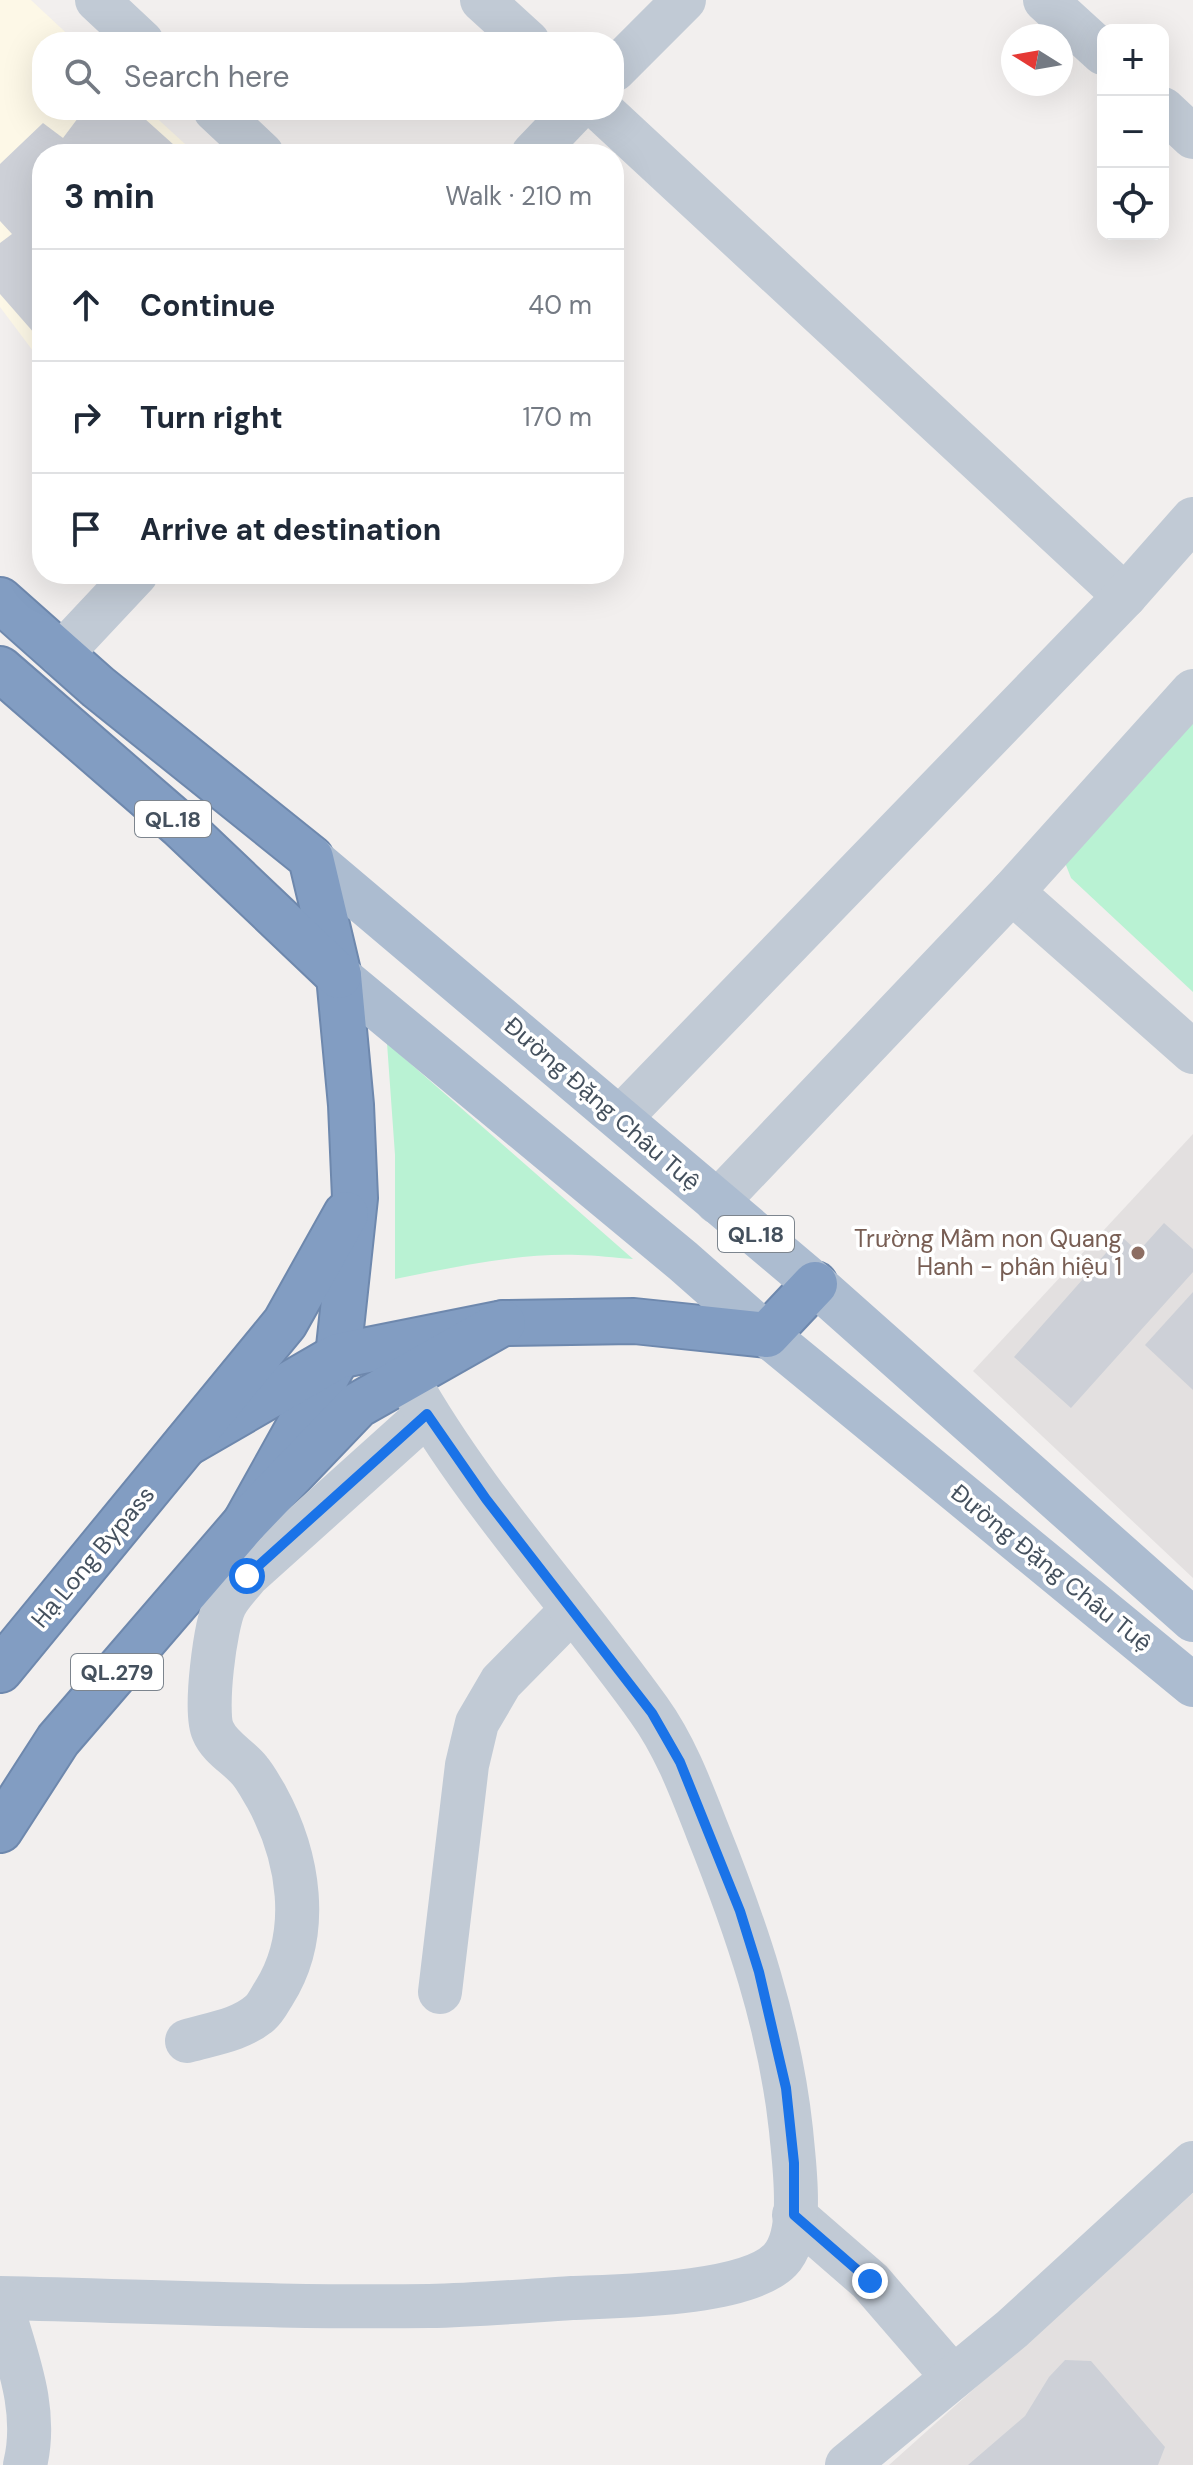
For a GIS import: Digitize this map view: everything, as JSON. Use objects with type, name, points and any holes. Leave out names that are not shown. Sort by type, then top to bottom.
[{"type":"highway","name":"Đường Đặng Châu Tuệ","points":[[0,600],[98,687],[311,858]]},
{"type":"highway","name":"Đường Đặng Châu Tuệ","points":[[0,669],[181,826],[339,976]]},
{"type":"highway","points":[[245,1523],[338,1356],[355,1198],[351,1105],[339,976],[311,858]]},
{"type":"highway","name":"Hạ Long Bypass","points":[[0,1670],[285,1323],[355,1198]]},
{"type":"highway","points":[[186,1444],[338,1356],[503,1323],[634,1321],[767,1335],[815,1284]]},
{"type":"highway","points":[[245,1523],[358,1405],[417,1396],[503,1323]]},
{"type":"highway","name":"QL.279","points":[[0,1830],[58,1740],[245,1523]]},
{"type":"main road","name":"Đường Đặng Châu Tuệ","points":[[311,858],[815,1284],[1193,1620]]},
{"type":"main road","name":"Đường Đặng Châu Tuệ","points":[[339,976],[683,1261],[767,1335],[1193,1685]]},
{"type":"street","points":[[97,0],[131,32]]},
{"type":"street","points":[[482,0],[517,32]]},
{"type":"street","points":[[624,60],[684,0]]},
{"type":"street","points":[[1045,0],[1097,48]]},
{"type":"street","points":[[1169,115],[1193,137]]},
{"type":"street","points":[[226,120],[251,144]]},
{"type":"street","points":[[543,144],[565,120]]},
{"type":"street","points":[[612,120],[1125,596]]},
{"type":"street","points":[[620,1118],[1125,596],[1193,519]]},
{"type":"street","points":[[61,654],[127,584]]},
{"type":"street","points":[[717,1202],[1012,892],[1193,691]]},
{"type":"street","points":[[1012,892],[1193,1052]]},
{"type":"street","points":[[25,2465],[31,2435],[29,2404],[0,2299],[430,2306],[678,2293],[744,2280],[780,2261],[795,2234],[794,2163],[786,2088],[759,1972],[740,1911],[680,1762],[652,1713],[486,1499],[417,1396],[247,1576],[225,1606],[215,1646],[209,1706],[212,1731],[228,1751],[250,1770],[266,1795],[282,1828],[298,1900],[294,1942],[282,1979],[261,2013],[237,2027],[187,2041]]},
{"type":"street","points":[[440,1992],[467,1765],[477,1723],[501,1682],[572,1610]]},
{"type":"street","points":[[847,2465],[1012,2329],[1193,2163]]},
{"type":"street","points":[[794,2215],[870,2281],[953,2377]]},
{"type":"shaded area","points":[[0,0],[31,0],[65,32],[32,32],[32,120],[159,120],[185,144],[32,144],[32,350],[0,307]]},
{"type":"shaded area","name":"Trường Mầm non Quang Hanh - phân hiệu 1","points":[[1193,1134],[1193,1578],[973,1371]]},
{"type":"shaded area","points":[[1193,2193],[1193,2465],[889,2465]]},
{"type":"green space","points":[[1193,712],[1193,992],[1071,878],[1064,860]]},
{"type":"green space","points":[[387,1043],[633,1259],[585,1255],[532,1256],[395,1279],[395,1155]]},
{"type":"building","points":[[76,120],[146,120],[173,144],[32,144],[32,331],[0,294],[0,243],[12,234],[0,221],[0,164],[43,123],[63,138]]},
{"type":"building","points":[[1164,1223],[1193,1249],[1193,1272],[1071,1408],[1014,1357],[1121,1236],[1138,1252]]},
{"type":"building","points":[[1193,1292],[1193,1390],[1145,1345]]},
{"type":"building","points":[[1065,2360],[1091,2361],[1165,2447],[1158,2465],[968,2465],[1025,2416],[1049,2377]]},
{"type":"place","name":"Trường Mầm non Quang Hanh - phân hiệu 1","points":[[1138,1253]]},
{"type":"route","points":[[247,1576],[427,1414],[486,1499],[652,1713],[680,1762],[740,1911],[759,1972],[786,2088],[794,2163],[794,2215],[870,2281]]}]
